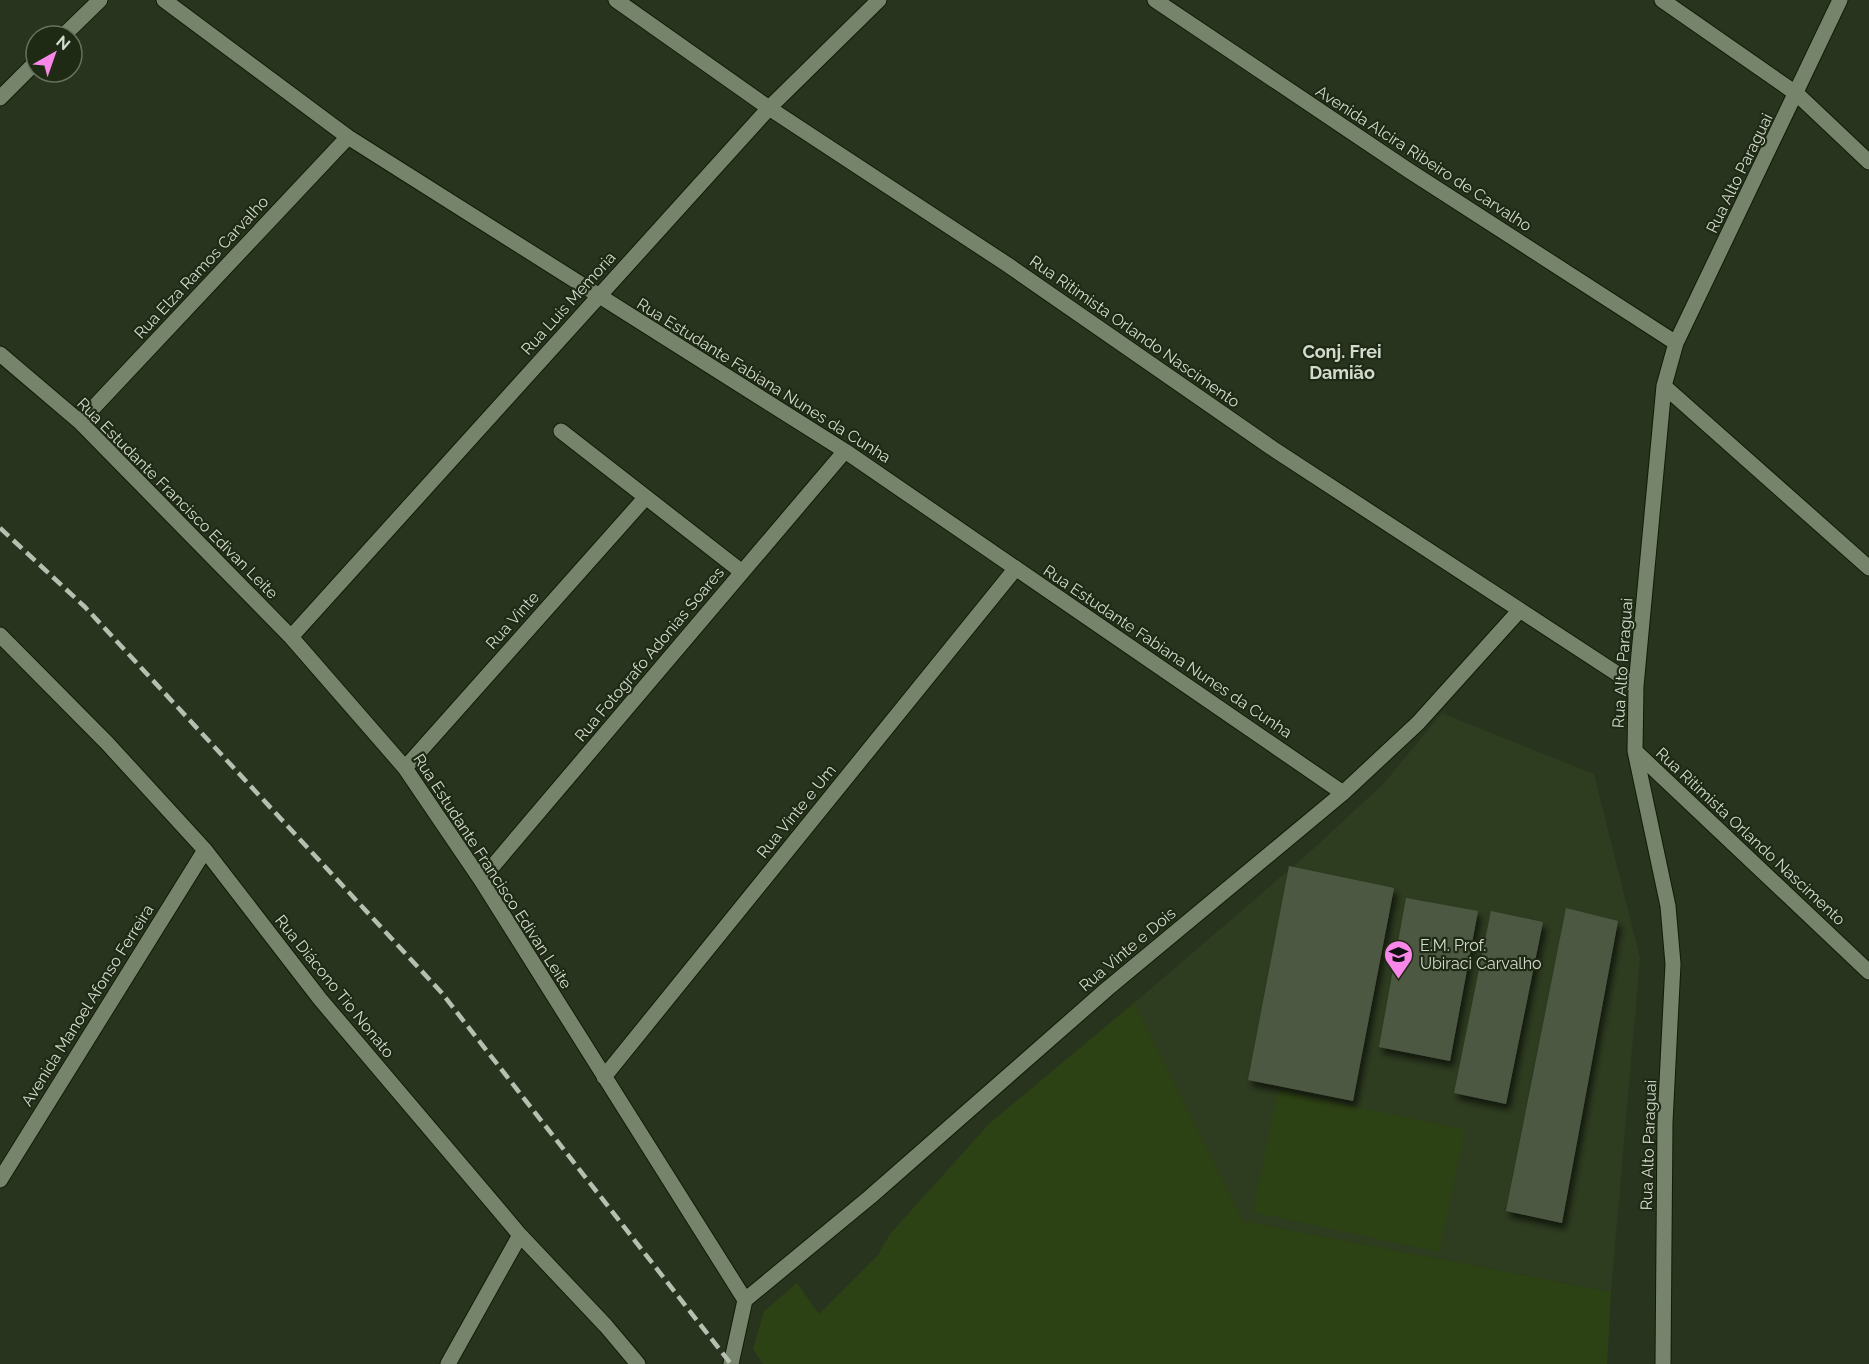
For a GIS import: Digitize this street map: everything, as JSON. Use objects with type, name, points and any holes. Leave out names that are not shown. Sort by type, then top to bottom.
[{"type":"street","points":[[75,24],[100,0]]},
{"type":"street","name":"Rua Estudante Fabiana Nunes da Cunha","points":[[164,0],[348,137],[597,297],[845,451],[1343,793]]},
{"type":"street","name":"Rua Ritimista Orlando Nascimento","points":[[616,0],[769,108],[1008,265],[1272,448],[1636,686]]},
{"type":"street","name":"Rua Luis Memoria","points":[[291,637],[769,108],[879,0]]},
{"type":"street","name":"Avenida Alcira Ribeiro de Carvalho","points":[[1155,0],[1408,170],[1676,344]]},
{"type":"street","points":[[1662,0],[1797,94],[1869,162]]},
{"type":"street","name":"Rua Alto Paraguai","points":[[1663,1364],[1665,1122],[1673,964],[1668,906],[1635,751],[1636,686],[1664,386],[1676,344],[1840,0]]},
{"type":"street","points":[[0,98],[24,74]]},
{"type":"street","name":"Rua Elza Ramos Carvalho","points":[[80,422],[348,137]]},
{"type":"street","name":"Rua Estudante Francisco Edivan Leite","points":[[0,354],[80,422],[291,637],[405,768],[481,880],[745,1300]]},
{"type":"street","points":[[1664,386],[1869,568]]},
{"type":"street","points":[[561,431],[742,572]]},
{"type":"street","name":"Rua Fotografo Adonias Soares","points":[[481,880],[845,451]]},
{"type":"street","name":"Rua Vinte","points":[[405,768],[646,497]]},
{"type":"street","name":"Rua Vinte e Um","points":[[604,1077],[1016,568]]},
{"type":"street","name":"Rua Vinte e Dois","points":[[745,1300],[870,1197],[1116,981],[1343,793],[1418,723],[1519,611]]},
{"type":"street","name":"Rua Diácono Tio Nonato","points":[[0,635],[107,743],[205,850],[320,999],[520,1235],[606,1326],[638,1364]]},
{"type":"street","name":"Rua Ritimista Orlando Nascimento","points":[[1635,751],[1869,972]]},
{"type":"street","name":"Avenida Manoel Afonso Ferreira","points":[[0,1180],[205,850]]},
{"type":"street","points":[[448,1364],[520,1235]]},
{"type":"street","points":[[731,1364],[745,1300]]},
{"type":"shaded area","name":"E.M. Prof. Ubiraci Carvalho","points":[[1442,713],[1594,774],[1640,958],[1611,1292],[1243,1221],[1134,1003],[1312,850],[1384,783]]},
{"type":"shaded area","points":[[1134,1003],[1243,1221],[1611,1292],[1607,1364],[763,1364],[753,1349],[764,1311],[797,1283],[819,1314],[878,1255],[890,1234],[989,1124]]},
{"type":"shaded area","points":[[1278,1090],[1465,1130],[1439,1252],[1253,1212]]},
{"type":"building","points":[[1289,866],[1394,888],[1353,1101],[1248,1080]]},
{"type":"building","points":[[1406,898],[1478,911],[1450,1061],[1379,1047]]},
{"type":"building","points":[[1566,908],[1618,921],[1562,1223],[1506,1211]]},
{"type":"building","points":[[1491,911],[1543,922],[1506,1104],[1454,1093]]},
{"type":"railway","points":[[0,528],[85,607],[441,992],[731,1364]]},
{"type":"place","name":"E.M. Prof. Ubiraci Carvalho","points":[[1399,980]]},
{"type":"district","name":"Conj. Frei Damião","points":[[1342,362]]}]
